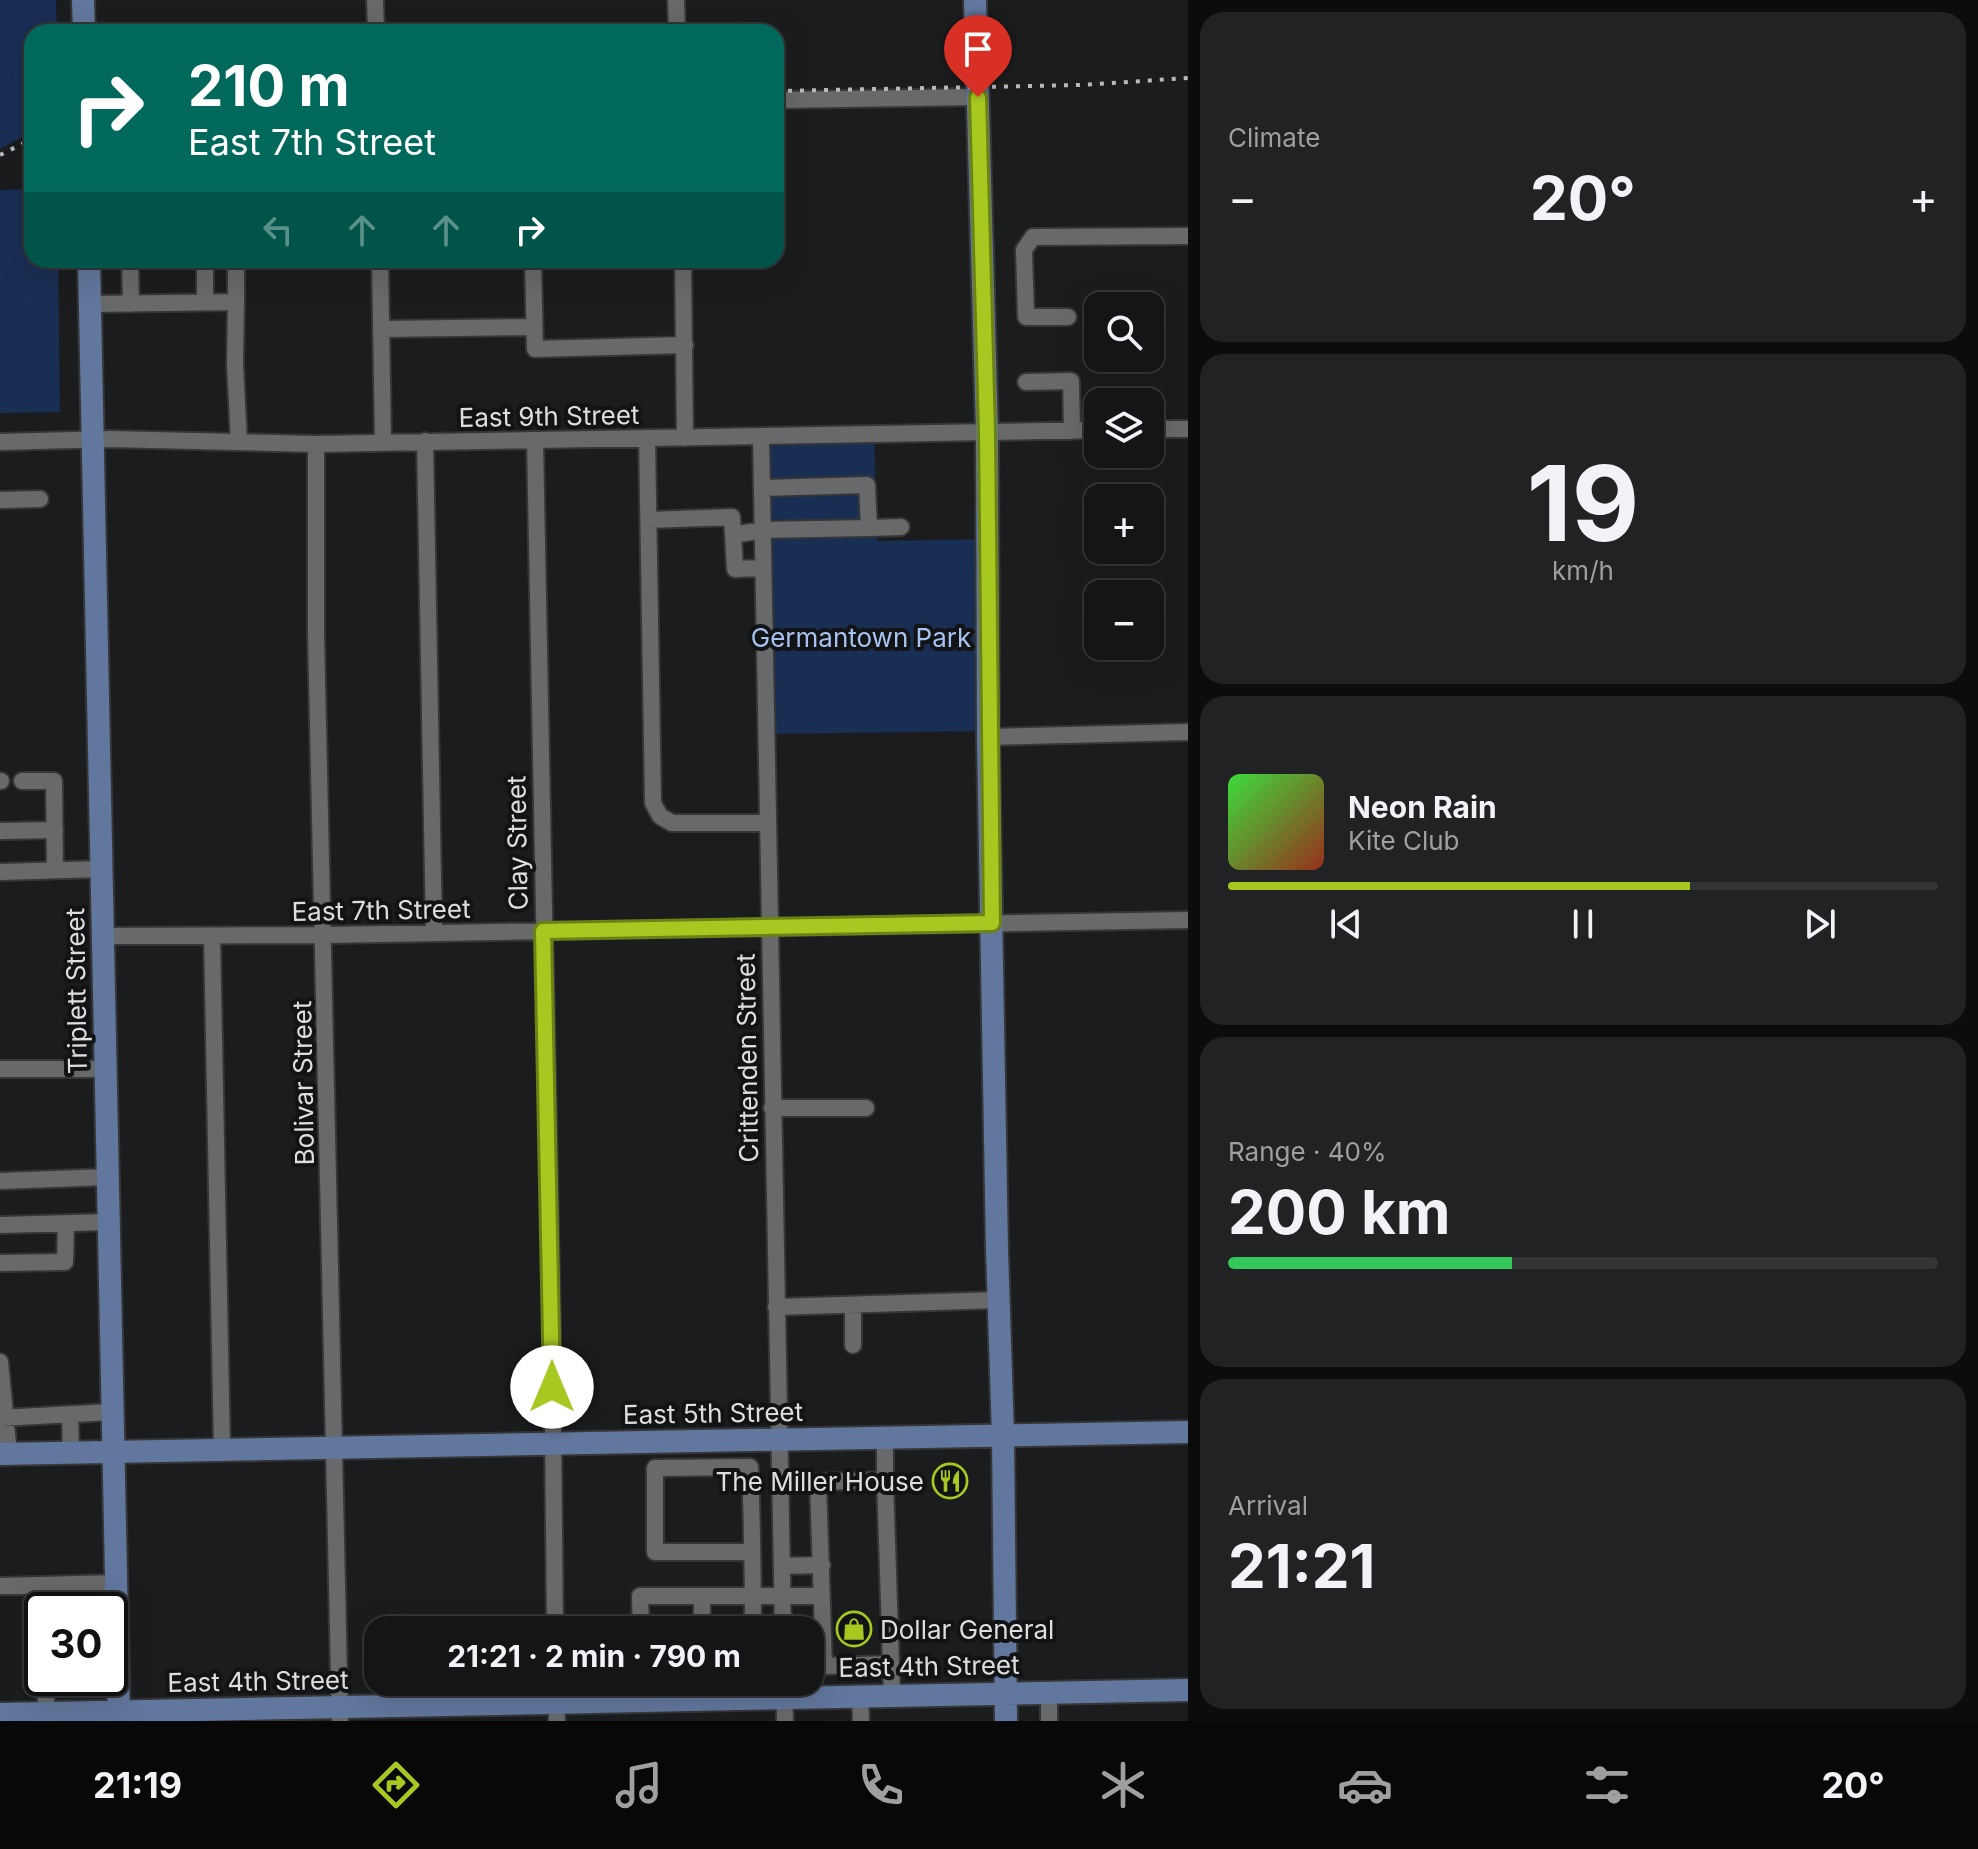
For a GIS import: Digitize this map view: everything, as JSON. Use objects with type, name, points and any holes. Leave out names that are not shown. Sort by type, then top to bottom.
[{"type":"main road","points":[[83,0],[84,24]]},
{"type":"main road","points":[[975,0],[987,432],[988,737],[1006,1721]]},
{"type":"main road","name":"Triplett Street","points":[[89,268],[119,1716]]},
{"type":"main road","name":"East 5th Street","points":[[5,1454],[1188,1432]]},
{"type":"main road","name":"East 4th Street","points":[[824,1693],[860,1696],[1188,1690]]},
{"type":"main road","name":"East 4th Street","points":[[0,1714],[340,1714],[556,1702],[603,1696]]},
{"type":"street","points":[[375,0],[376,24]]},
{"type":"street","points":[[676,0],[677,24]]},
{"type":"street","points":[[784,100],[978,97]]},
{"type":"street","points":[[1068,317],[1026,317],[1024,250],[1033,237],[1188,236]]},
{"type":"street","points":[[130,268],[131,304]]},
{"type":"street","points":[[205,268],[205,302]]},
{"type":"street","points":[[236,268],[235,364],[239,442]]},
{"type":"street","points":[[380,268],[383,442]]},
{"type":"street","points":[[533,268],[535,349],[685,345]]},
{"type":"street","points":[[683,268],[685,438]]},
{"type":"street","points":[[90,304],[236,302]]},
{"type":"street","points":[[381,329],[534,327]]},
{"type":"street","points":[[1026,382],[1071,381],[1072,431]]},
{"type":"street","points":[[1164,429],[1188,429]]},
{"type":"street","name":"East 9th Street","points":[[0,442],[93,440],[316,444],[1084,431]]},
{"type":"street","name":"Crittenden Street","points":[[761,437],[783,1616]]},
{"type":"street","points":[[647,438],[653,803],[660,816],[672,823],[767,823]]},
{"type":"street","name":"Clay Street","points":[[535,440],[555,1616]]},
{"type":"street","points":[[425,441],[434,933]]},
{"type":"street","name":"Bolivar Street","points":[[316,444],[316,635],[340,1714]]},
{"type":"street","points":[[762,488],[867,485],[869,528]]},
{"type":"street","points":[[0,500],[40,499]]},
{"type":"street","points":[[649,520],[732,517],[735,569],[763,568]]},
{"type":"street","points":[[733,535],[762,530],[901,527]]},
{"type":"street","points":[[988,737],[1188,732]]},
{"type":"street","points":[[22,781],[54,781],[55,870]]},
{"type":"street","points":[[0,831],[55,830]]},
{"type":"street","points":[[0,872],[101,869]]},
{"type":"street","name":"East 7th Street","points":[[103,936],[1188,920]]},
{"type":"street","points":[[212,936],[222,1450]]},
{"type":"street","points":[[0,1069],[105,1069]]},
{"type":"street","points":[[772,1108],[866,1108]]},
{"type":"street","points":[[0,1181],[107,1177]]},
{"type":"street","points":[[0,1225],[108,1222]]},
{"type":"street","points":[[0,1263],[65,1262],[66,1223]]},
{"type":"street","points":[[776,1307],[999,1300]]},
{"type":"street","points":[[853,1306],[853,1345]]},
{"type":"street","points":[[0,1362],[5,1454]]},
{"type":"street","points":[[3,1418],[111,1412]]},
{"type":"street","points":[[70,1414],[71,1453]]},
{"type":"street","points":[[885,1437],[892,1695]]},
{"type":"street","points":[[654,1442],[655,1552],[752,1552]]},
{"type":"street","points":[[655,1468],[750,1467],[753,1616]]},
{"type":"street","points":[[885,1480],[818,1482],[824,1666],[891,1664]]},
{"type":"street","points":[[782,1566],[822,1565]]},
{"type":"street","points":[[0,1586],[116,1583]]},
{"type":"street","points":[[37,1586],[37,1592]]},
{"type":"street","points":[[641,1616],[640,1596],[822,1596]]},
{"type":"street","points":[[702,1597],[702,1616]]},
{"type":"street","points":[[1049,1692],[1049,1721]]},
{"type":"street","points":[[46,1696],[47,1712]]},
{"type":"street","points":[[785,1696],[785,1721]]},
{"type":"street","points":[[860,1696],[861,1721]]},
{"type":"green space","points":[[0,0],[56,0],[57,24],[24,24],[24,136],[0,149]]},
{"type":"green space","points":[[24,189],[24,268],[58,268],[60,412],[0,413],[0,190]]},
{"type":"green space","name":"Germantown Park","points":[[874,434],[877,541],[987,539],[988,731],[765,734],[761,437]]},
{"type":"railway","points":[[784,91],[1081,85],[1188,78]]},
{"type":"railway","points":[[0,155],[24,143]]},
{"type":"place","name":"The Miller House","points":[[950,1481]]},
{"type":"place","name":"Dollar General","points":[[854,1629]]},
{"type":"route","points":[[552,1387],[543,931],[992,923],[987,432],[978,97]]}]
